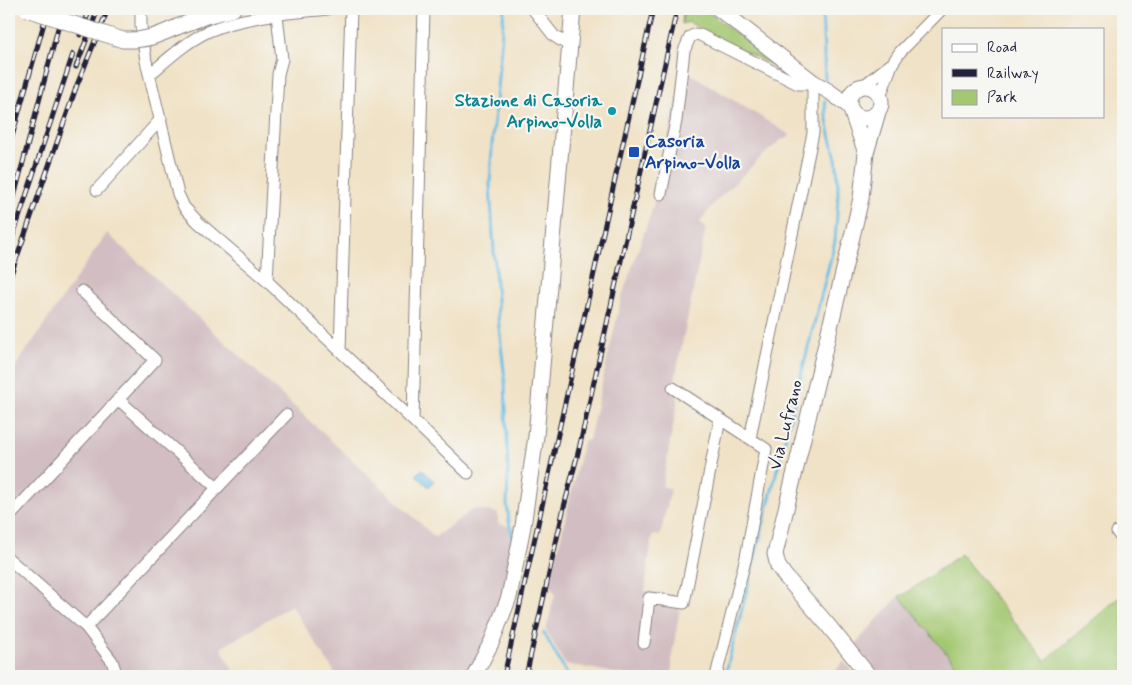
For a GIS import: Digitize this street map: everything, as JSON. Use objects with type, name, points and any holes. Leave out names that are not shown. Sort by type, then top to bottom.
[{"type":"street","points":[[27,9],[123,40],[136,41],[149,39],[206,16],[233,9]]},
{"type":"street","points":[[141,9],[143,49],[178,194],[184,207],[198,222],[267,280],[468,473]]},
{"type":"street","points":[[150,74],[192,40],[210,30],[234,23],[277,15],[328,9]]},
{"type":"street","points":[[340,350],[351,9]]},
{"type":"street","points":[[413,420],[424,9]]},
{"type":"street","points":[[533,9],[554,36],[570,46]]},
{"type":"street","points":[[474,676],[492,641],[509,597],[523,526],[536,436],[573,9]]},
{"type":"street","points":[[719,9],[813,82],[830,92],[861,118],[866,119],[875,116],[878,112]]},
{"type":"street","name":"Via Lufrano","points":[[869,676],[785,576],[778,566],[775,554],[856,220],[861,198],[866,153],[881,102],[880,97],[892,64],[900,52],[942,9]]},
{"type":"street","points":[[267,280],[278,74],[282,59],[277,15]]},
{"type":"street","points":[[661,194],[676,120],[684,50],[690,37],[700,35],[798,84],[810,84],[813,82]]},
{"type":"street","name":"Via Lufrano","points":[[858,88],[892,64]]},
{"type":"street","points":[[750,438],[813,133],[813,82]]},
{"type":"street","points":[[851,109],[850,95],[858,88]]},
{"type":"street","points":[[830,92],[873,88],[880,97]]},
{"type":"street","name":"Via Lufrano","points":[[851,109],[866,153]]},
{"type":"street","points":[[97,190],[161,119]]},
{"type":"street","points":[[9,517],[155,360],[82,290]]},
{"type":"street","points":[[673,388],[766,449],[746,557],[716,676]]},
{"type":"street","points":[[118,399],[218,488]]},
{"type":"street","points":[[86,627],[286,415]]},
{"type":"street","points":[[644,643],[648,598],[684,603],[720,419]]},
{"type":"street","points":[[9,559],[86,627],[112,661],[117,676]]},
{"type":"shaded area","points":[[686,71],[790,135],[788,138],[781,140],[760,158],[715,202],[700,222],[706,227],[675,379],[678,399],[662,486],[671,489],[660,536],[652,535],[645,591],[682,597],[672,655],[672,676],[632,676],[565,664],[546,630],[555,594],[550,585],[583,442],[589,440],[621,299],[653,207],[673,115]]},
{"type":"shaded area","points":[[107,233],[435,537],[473,509],[498,513],[498,524],[517,528],[498,613],[467,676],[337,676],[291,605],[221,648],[235,674],[229,676],[9,676],[9,376]]},
{"type":"shaded area","points":[[899,596],[965,676],[880,676],[855,644]]},
{"type":"shaded area","points":[[844,661],[855,676],[831,676]]},
{"type":"green space","points":[[683,9],[704,9],[783,69],[715,37],[689,22],[682,24]]},
{"type":"green space","points":[[961,554],[1045,661],[1123,594],[1123,676],[965,676],[899,596],[905,594]]},
{"type":"water","points":[[422,469],[434,481],[429,487],[416,475]]},
{"type":"waterway","points":[[504,9],[490,185],[498,317],[505,380],[508,470],[507,504],[513,540]]},
{"type":"waterway","points":[[822,9],[825,80]]},
{"type":"waterway","points":[[725,676],[835,241],[838,179],[836,159],[827,123],[825,101]]},
{"type":"waterway","points":[[544,633],[568,676]]},
{"type":"railway","points":[[9,147],[48,9]]},
{"type":"railway","points":[[9,216],[63,9]]},
{"type":"railway","points":[[80,35],[90,9]]},
{"type":"railway","points":[[76,67],[98,9]]},
{"type":"railway","points":[[9,280],[77,85],[108,9]]},
{"type":"railway","points":[[504,676],[653,9]]},
{"type":"railway","points":[[526,676],[579,449],[677,9]]},
{"type":"railway","points":[[9,248],[73,54]]},
{"type":"place","name":"Stazione di Casoria Arpino-Volla","points":[[612,111]]},
{"type":"place","name":"Casoria Arpino-Volla","points":[[634,152]]}]
